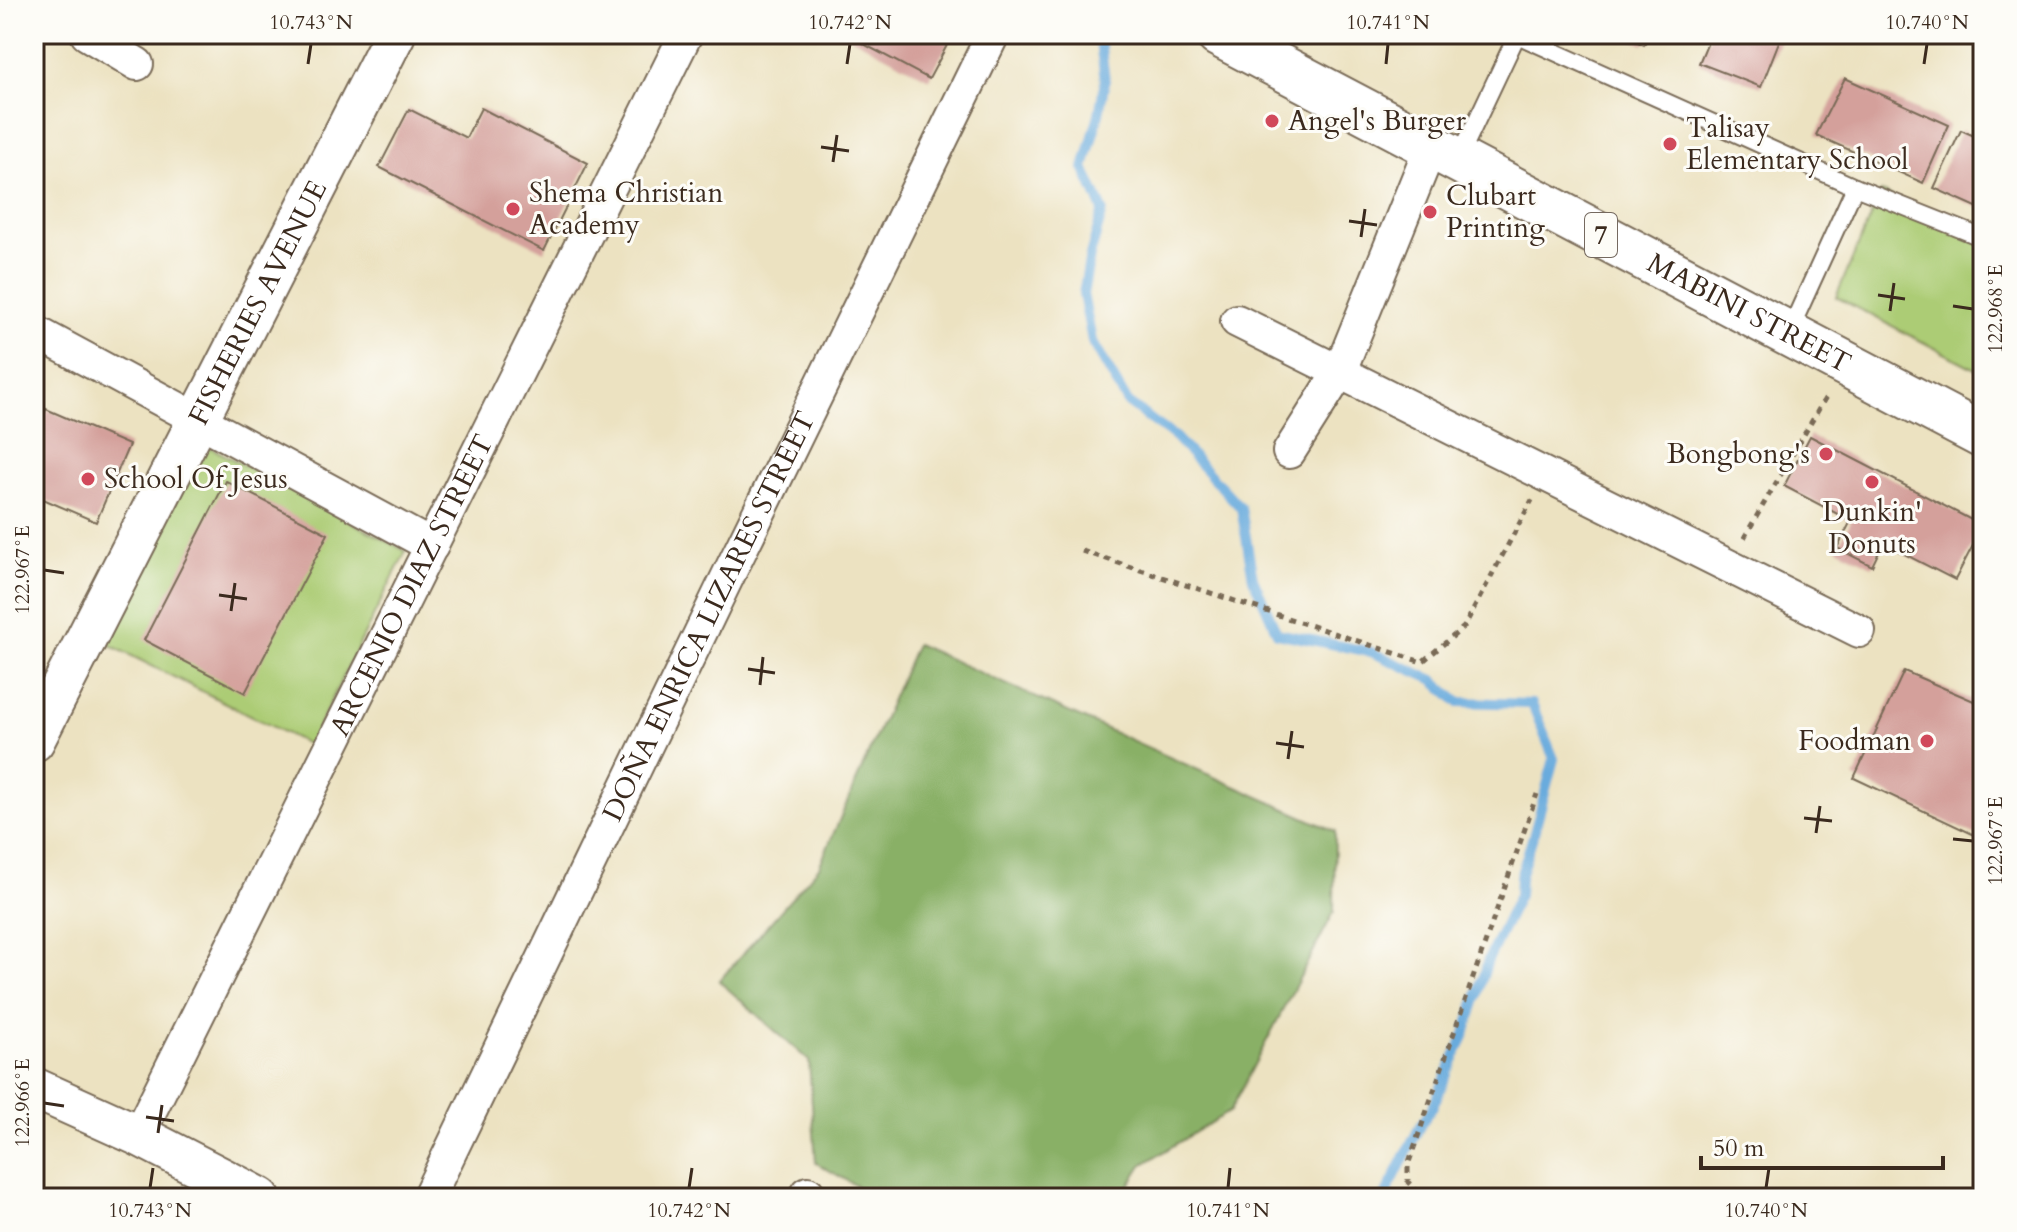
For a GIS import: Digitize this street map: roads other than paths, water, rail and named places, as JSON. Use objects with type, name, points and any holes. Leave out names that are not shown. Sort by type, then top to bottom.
[{"type":"main road","name":"MABINI STREET","points":[[1218,34],[1983,436]]},
{"type":"street","points":[[87,34],[137,64]]},
{"type":"street","name":"FISHERIES AVENUE","points":[[34,741],[395,34]]},
{"type":"street","name":"ARCENIO DIAZ STREET","points":[[138,1135],[686,34]]},
{"type":"street","name":"DOÑA ENRICA LIZARES STREET","points":[[428,1198],[993,34]]},
{"type":"street","points":[[1289,452],[1339,373],[1444,153]]},
{"type":"street","points":[[1237,321],[1859,631]]},
{"type":"street","points":[[34,331],[432,546]]},
{"type":"street","points":[[34,1088],[138,1135],[260,1198]]},
{"type":"lane","points":[[1444,153],[1516,34],[1855,187],[1983,238]]},
{"type":"lane","points":[[1788,334],[1855,187]]},
{"type":"waterway","points":[[1099,34],[1105,80],[1084,168],[1103,210],[1083,294],[1092,341],[1128,403],[1175,437],[1241,508],[1253,578],[1277,633],[1371,652],[1434,680],[1458,702],[1532,704],[1554,759],[1520,877],[1519,895],[1488,960],[1465,1034],[1432,1108],[1384,1198]]},
{"type":"place","name":"Angel's Burger","points":[[1272,121]]},
{"type":"place","name":"Talisay Elementary School","points":[[1670,144]]},
{"type":"place","name":"Shema Christian Academy","points":[[513,209]]},
{"type":"place","name":"Clubart Printing","points":[[1430,212]]},
{"type":"place","name":"Bongbong's","points":[[1826,454]]},
{"type":"place","name":"School Of Jesus","points":[[88,479]]},
{"type":"place","name":"Dunkin' Donuts","points":[[1872,482]]},
{"type":"place","name":"Foodman","points":[[1927,741]]}]
